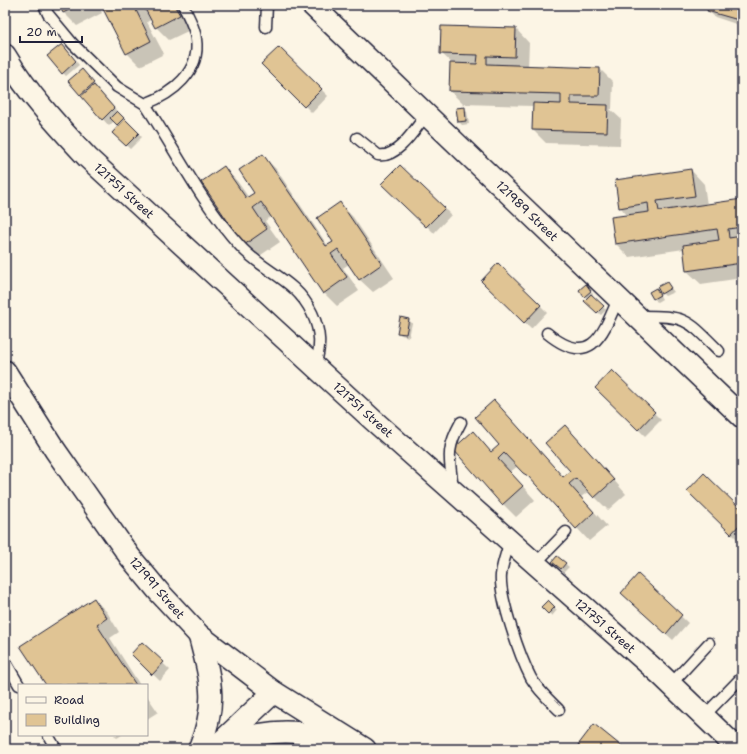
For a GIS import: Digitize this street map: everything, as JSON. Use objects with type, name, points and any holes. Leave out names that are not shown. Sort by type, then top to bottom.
[{"type":"street","name":"121989 Street","points":[[312,5],[742,417]]},
{"type":"street","name":"121751 Street","points":[[5,55],[39,103],[88,158],[454,492],[671,684],[738,749]]},
{"type":"street","name":"121991 Street","points":[[5,371],[55,450],[130,557],[159,592],[199,635],[274,692],[362,748]]},
{"type":"street","points":[[199,635],[210,678],[212,693],[209,722],[211,748]]},
{"type":"street","points":[[211,748],[274,692]]},
{"type":"street","points":[[211,748],[262,734],[282,732],[302,733],[362,748]]},
{"type":"lane","points":[[44,5],[48,14],[73,44],[117,87],[146,104],[199,190],[232,236],[250,255],[286,280],[296,290],[312,313],[320,340],[315,366]]},
{"type":"lane","points":[[146,104],[159,99],[179,84],[196,59],[196,39],[183,5]]},
{"type":"lane","points":[[266,27],[267,5]]},
{"type":"lane","points":[[357,138],[375,154],[381,156],[390,154],[400,146],[426,115]]},
{"type":"lane","points":[[547,333],[566,346],[576,348],[589,346],[600,338],[605,330],[618,299]]},
{"type":"lane","points":[[636,316],[663,316],[685,320],[697,328],[720,351]]},
{"type":"lane","points":[[454,492],[449,454],[451,441],[461,422]]},
{"type":"lane","points":[[535,564],[566,532]]},
{"type":"lane","points":[[510,542],[501,575],[506,606],[531,678],[542,694],[559,710]]},
{"type":"lane","points":[[671,684],[709,643]]},
{"type":"lane","points":[[5,661],[18,684]]},
{"type":"lane","points":[[704,716],[742,677]]},
{"type":"lane","points":[[49,736],[56,749]]},
{"type":"building","points":[[59,5],[79,5],[63,13]]},
{"type":"building","points":[[101,5],[141,5],[135,8],[151,41],[126,54]]},
{"type":"building","points":[[143,5],[174,5],[180,15],[155,28]]},
{"type":"building","points":[[709,5],[742,5],[742,21],[707,11]]},
{"type":"building","points":[[441,26],[516,28],[515,57],[487,56],[487,64],[600,68],[599,96],[571,96],[571,104],[608,105],[607,132],[532,130],[533,103],[561,104],[561,94],[449,91],[450,63],[477,64],[478,55],[440,54]]},
{"type":"building","points":[[62,44],[76,61],[62,74],[47,56]]},
{"type":"building","points":[[279,47],[322,89],[304,107],[261,64]]},
{"type":"building","points":[[82,69],[94,83],[80,95],[68,81]]},
{"type":"building","points":[[94,85],[114,108],[102,120],[81,96]]},
{"type":"building","points":[[465,107],[466,121],[458,122],[456,108]]},
{"type":"building","points":[[117,111],[124,118],[117,125],[110,118]]},
{"type":"building","points":[[125,119],[139,133],[126,146],[112,133]]},
{"type":"building","points":[[263,154],[326,246],[333,242],[317,218],[340,202],[382,264],[359,280],[338,249],[331,254],[347,277],[323,294],[261,202],[253,208],[267,229],[244,245],[201,182],[224,166],[246,198],[254,193],[239,170]]},
{"type":"building","points":[[400,165],[445,208],[426,227],[381,184]]},
{"type":"building","points":[[691,169],[695,196],[657,201],[659,211],[742,199],[742,227],[728,229],[729,238],[742,236],[742,263],[686,271],[683,245],[719,240],[717,229],[615,244],[611,217],[649,212],[648,203],[619,208],[615,180]]},
{"type":"building","points":[[498,263],[541,305],[524,323],[481,281]]},
{"type":"building","points":[[667,282],[671,288],[661,294],[657,287]]},
{"type":"building","points":[[586,284],[591,291],[584,297],[579,290]]},
{"type":"building","points":[[656,288],[660,295],[653,299],[649,292]]},
{"type":"building","points":[[591,294],[604,306],[597,313],[584,301]]},
{"type":"building","points":[[400,317],[409,319],[406,334],[397,333]]},
{"type":"building","points":[[612,370],[655,412],[638,430],[595,388]]},
{"type":"building","points":[[494,400],[563,477],[570,471],[545,443],[565,425],[614,480],[594,498],[576,478],[569,484],[594,512],[576,529],[528,476],[523,473],[504,453],[498,459],[523,486],[502,505],[453,449],[473,431],[491,452],[499,445],[475,417]]},
{"type":"building","points":[[704,473],[742,510],[742,522],[731,534],[687,491]]},
{"type":"building","points":[[557,556],[566,563],[561,569],[552,562]]},
{"type":"building","points":[[638,574],[682,615],[666,634],[621,593]]},
{"type":"building","points":[[94,598],[107,618],[97,625],[135,684],[45,684],[20,646]]},
{"type":"building","points":[[548,600],[555,607],[548,614],[541,607]]},
{"type":"building","points":[[142,642],[164,662],[152,675],[131,654]]},
{"type":"building","points":[[594,724],[625,749],[583,749],[578,745]]}]
